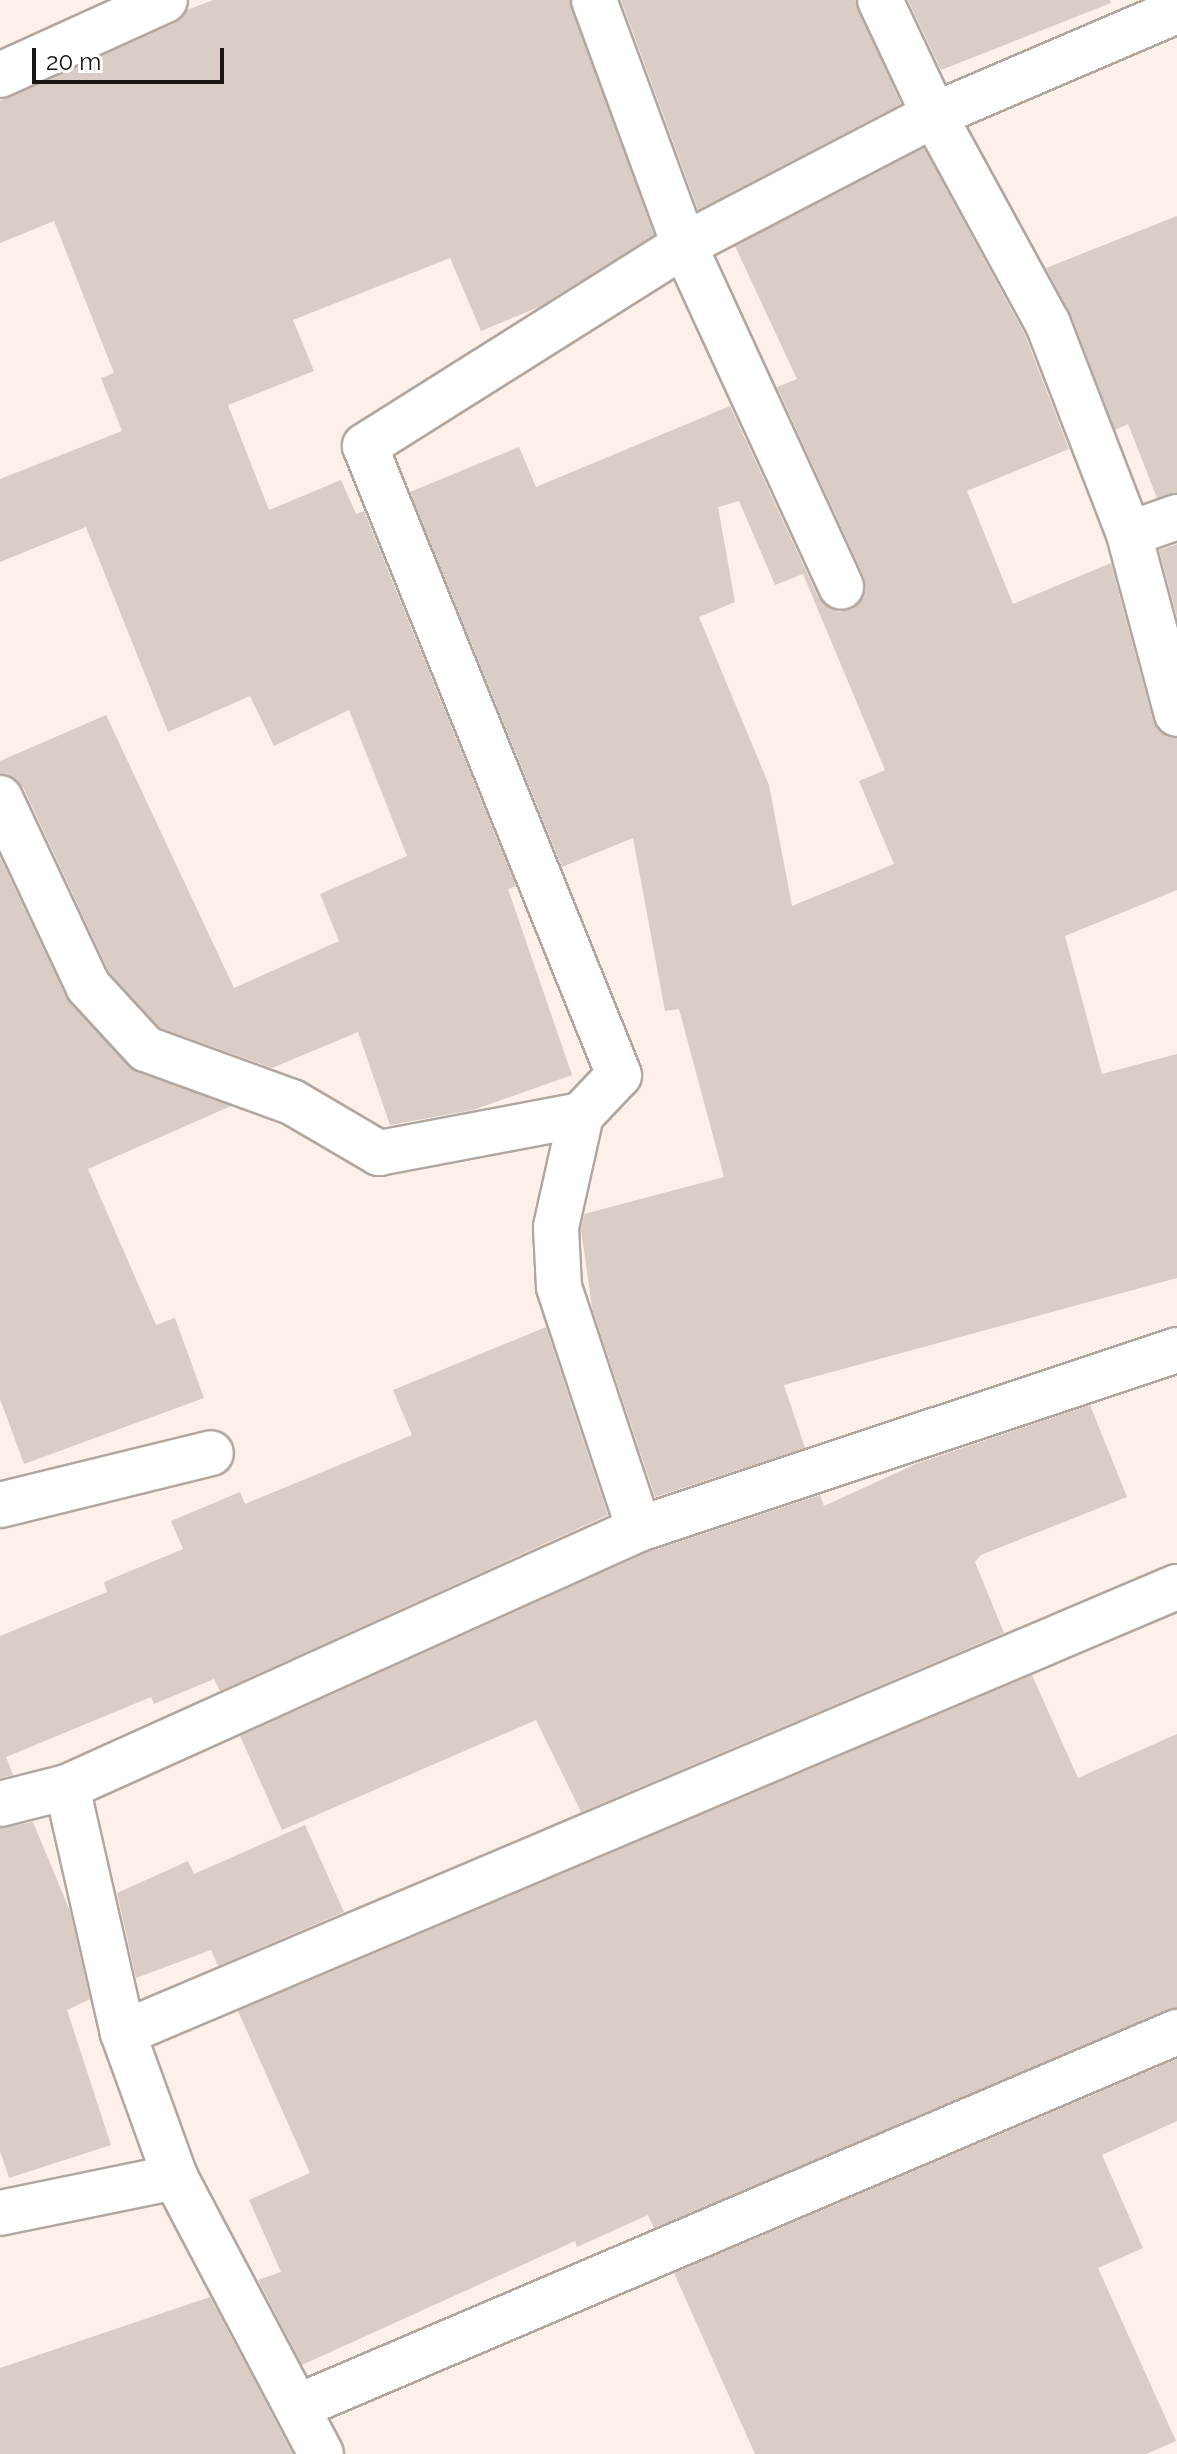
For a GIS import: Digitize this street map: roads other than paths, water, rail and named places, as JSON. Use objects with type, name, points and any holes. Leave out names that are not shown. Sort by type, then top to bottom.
[{"type":"street","points":[[0,75],[165,0]]},
{"type":"street","points":[[594,0],[684,245],[841,587]]},
{"type":"street","points":[[880,0],[934,115],[1048,324],[1129,534],[1177,714]]},
{"type":"street","points":[[639,1529],[559,1287],[556,1227],[581,1115],[619,1075],[365,446],[684,245],[934,115],[1177,11]]},
{"type":"street","points":[[1129,534],[1177,517]]},
{"type":"street","points":[[0,798],[88,986],[146,1049],[292,1102],[379,1153],[581,1115]]},
{"type":"street","points":[[0,1804],[67,1787],[639,1529],[1177,1350]]},
{"type":"street","points":[[0,1505],[211,1453]]},
{"type":"street","points":[[123,2033],[1177,1587]]},
{"type":"street","points":[[67,1787],[123,2033],[175,2177],[321,2454]]},
{"type":"street","points":[[297,2407],[1177,2032]]},
{"type":"street","points":[[3,2203],[175,2177]]}]
